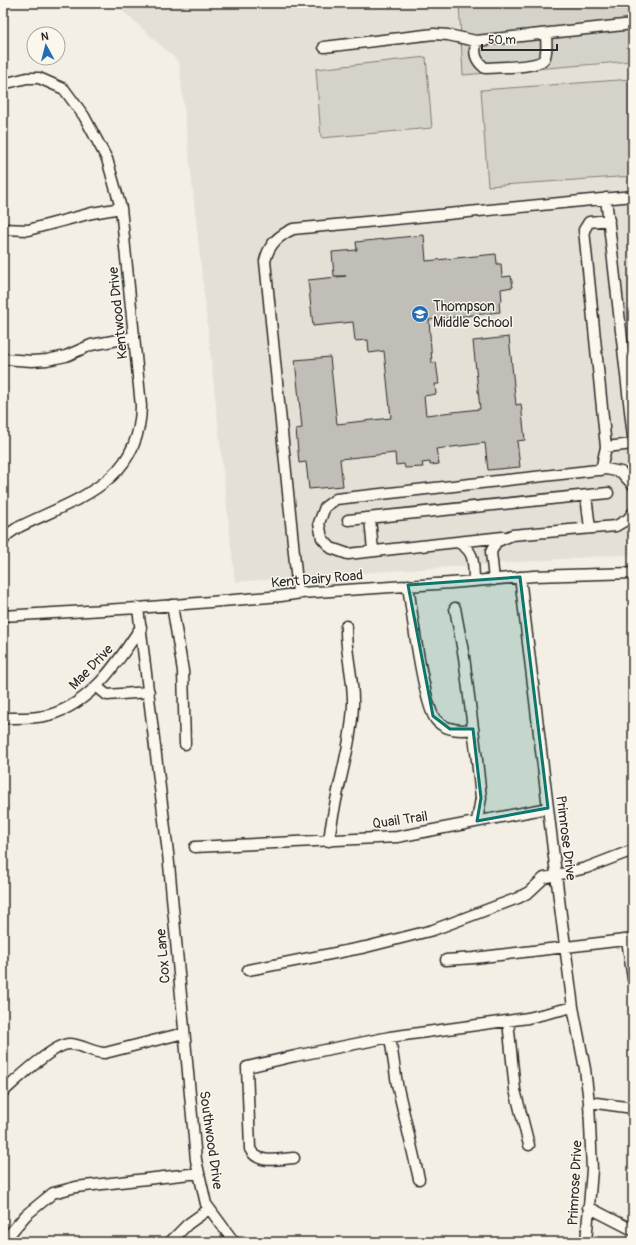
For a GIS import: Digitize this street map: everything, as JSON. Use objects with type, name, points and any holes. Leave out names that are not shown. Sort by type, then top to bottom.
[{"type":"street","points":[[324,47],[434,34],[448,35],[476,41],[633,24]]},
{"type":"street","points":[[476,41],[474,51],[477,61],[485,68],[536,65],[544,59],[547,50],[546,34]]},
{"type":"street","name":"Kentwood Drive","points":[[3,84],[27,78],[40,78],[64,89],[84,116],[107,159],[121,208],[141,418],[137,438],[127,460],[111,479],[98,489],[17,528],[7,535],[3,541]]},
{"type":"street","points":[[298,593],[265,261],[268,250],[274,241],[281,234],[292,229],[633,196]]},
{"type":"street","points":[[606,198],[633,437]]},
{"type":"street","points":[[3,229],[28,230],[85,214],[121,208]]},
{"type":"street","points":[[601,470],[606,447],[584,230],[589,222],[609,220]]},
{"type":"street","points":[[3,359],[21,361],[47,360],[66,356],[91,345],[134,337]]},
{"type":"street","points":[[606,447],[633,444]]},
{"type":"street","points":[[633,485],[621,472],[601,470],[336,499],[325,507],[319,523],[322,538],[331,548],[348,554],[616,526],[628,519],[633,513]]},
{"type":"street","points":[[348,520],[608,493]]},
{"type":"street","points":[[586,496],[590,528]]},
{"type":"street","points":[[370,518],[373,551]]},
{"type":"street","points":[[494,580],[491,552],[496,542],[512,536]]},
{"type":"street","points":[[457,542],[467,547],[472,556],[474,582]]},
{"type":"street","name":"Kent Dairy Road","points":[[3,616],[138,608],[281,596],[298,593],[474,582],[520,577],[633,573]]},
{"type":"street","name":"Primrose Drive","points":[[520,577],[565,947],[573,1007],[589,1102],[592,1146],[586,1242]]},
{"type":"street","points":[[408,585],[426,688],[433,716],[440,724],[450,729],[461,730],[473,728]]},
{"type":"street","points":[[172,605],[183,671],[186,744]]},
{"type":"street","points":[[138,608],[141,627]]},
{"type":"street","points":[[455,608],[464,657],[481,798],[476,821]]},
{"type":"street","points":[[329,841],[331,821],[345,760],[353,706],[352,684],[346,642],[346,626]]},
{"type":"street","name":"Cox Lane","points":[[141,627],[168,853],[184,1033]]},
{"type":"street","name":"Mae Drive","points":[[3,718],[50,715],[73,705],[96,686],[119,660],[141,627]]},
{"type":"street","points":[[96,686],[107,695],[149,692]]},
{"type":"street","name":"Quail Trail","points":[[195,847],[397,837],[548,808]]},
{"type":"street","points":[[248,970],[366,947],[433,930],[518,898],[529,892],[544,878],[586,868],[633,850]]},
{"type":"street","points":[[446,960],[630,939],[633,979]]},
{"type":"street","points":[[294,1158],[261,1160],[253,1156],[250,1149],[247,1067],[390,1037],[528,1018],[573,1007]]},
{"type":"street","points":[[508,1021],[515,1090],[529,1145]]},
{"type":"street","points":[[3,1092],[29,1070],[65,1044],[83,1046],[99,1053],[105,1053],[184,1033]]},
{"type":"street","name":"Southwood Drive","points":[[184,1033],[198,1173],[206,1204],[234,1242]]},
{"type":"street","points":[[390,1037],[397,1084],[419,1179]]},
{"type":"street","points":[[589,1102],[633,1108]]},
{"type":"street","points":[[3,1242],[26,1215],[53,1193],[76,1187],[198,1173]]},
{"type":"street","points":[[588,1207],[633,1230]]},
{"type":"street","points":[[170,1242],[188,1224],[209,1209]]},
{"type":"highlighted area","points":[[520,577],[548,808],[477,821],[481,798],[473,729],[450,729],[433,716],[408,585]]},
{"type":"shaded area","name":"Thompson Middle School","points":[[114,3],[459,3],[463,75],[633,62],[633,554],[235,582],[179,62]]},
{"type":"shaded area","points":[[459,3],[633,3],[633,61],[463,75]]},
{"type":"shaded area","points":[[426,57],[432,128],[321,138],[316,69]]},
{"type":"shaded area","points":[[633,79],[633,176],[488,186],[481,90]]},
{"type":"building","points":[[424,235],[426,261],[496,254],[497,264],[501,264],[502,277],[511,276],[513,287],[501,289],[502,301],[499,302],[500,312],[429,320],[432,363],[436,362],[439,384],[435,384],[436,394],[424,396],[426,415],[480,409],[473,341],[509,337],[516,405],[521,404],[525,440],[517,441],[520,467],[488,470],[485,443],[436,449],[439,464],[430,465],[430,462],[422,463],[423,467],[405,468],[404,464],[396,465],[395,453],[340,459],[343,486],[309,489],[306,462],[299,463],[296,429],[302,428],[295,360],[330,357],[337,424],[391,418],[384,351],[369,353],[368,340],[355,341],[353,322],[313,326],[308,280],[346,276],[334,276],[332,252],[357,250],[356,242]]},
{"type":"place","name":"Thompson Middle School","points":[[420,314]]}]
